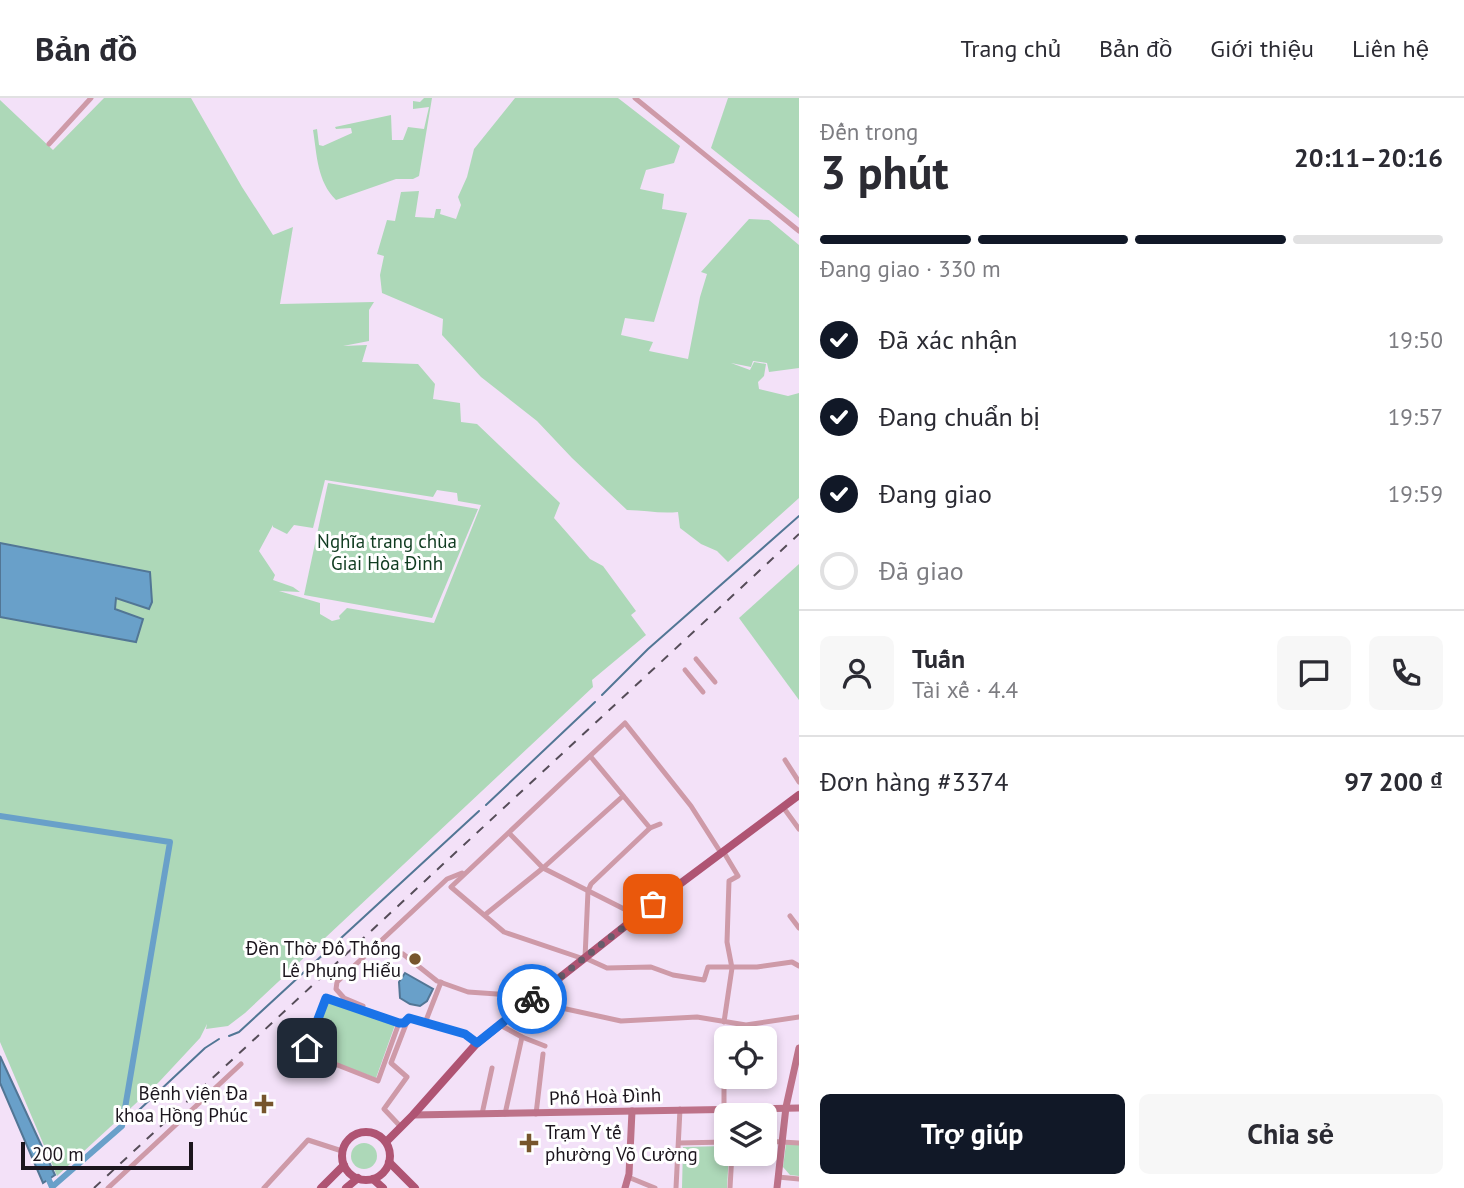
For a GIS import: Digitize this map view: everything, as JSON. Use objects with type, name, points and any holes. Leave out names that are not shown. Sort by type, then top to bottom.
[{"type":"main road","points":[[386,1142],[477,1043],[638,916],[799,795]]},
{"type":"main road","points":[[360,1133],[373,1133],[386,1142],[390,1152],[389,1162],[383,1173],[373,1179],[358,1178],[349,1173],[344,1165],[342,1152],[349,1140],[360,1133]]},
{"type":"main road","points":[[389,1162],[415,1188]]},
{"type":"main road","points":[[321,1188],[344,1165]]},
{"type":"main road","points":[[346,1188],[358,1178]]},
{"type":"main road","points":[[373,1179],[383,1188]]},
{"type":"street","points":[[49,144],[91,98]]},
{"type":"street","points":[[635,98],[799,231]]},
{"type":"street","points":[[696,659],[715,682]]},
{"type":"street","points":[[685,670],[703,692]]},
{"type":"street","points":[[723,1022],[732,968],[727,942],[729,888],[730,879],[738,876],[691,806],[625,723],[454,883],[452,888],[486,914],[504,932],[607,968],[651,967],[673,975],[704,980],[708,967],[732,968],[769,966],[792,962],[799,966]]},
{"type":"street","points":[[591,757],[650,828]]},
{"type":"street","points":[[785,760],[799,782]]},
{"type":"street","points":[[486,914],[543,868],[623,796]]},
{"type":"street","points":[[783,807],[799,829]]},
{"type":"street","points":[[584,959],[588,891],[591,884],[650,828],[660,824]]},
{"type":"street","points":[[509,832],[543,868],[638,916]]},
{"type":"street","points":[[363,1006],[339,993],[335,989],[337,982],[447,879],[466,871]]},
{"type":"street","points":[[790,916],[799,928]]},
{"type":"street","points":[[402,954],[441,982],[468,992],[497,994],[529,1002]]},
{"type":"street","points":[[425,1023],[441,982]]},
{"type":"street","points":[[540,993],[557,1007],[621,1021],[691,1017],[746,1025],[799,1017]]},
{"type":"street","points":[[399,1023],[378,1081],[307,1053],[326,998],[399,1023],[404,1023],[409,1018]]},
{"type":"street","points":[[409,1018],[465,1034],[477,1043]]},
{"type":"street","points":[[401,1127],[384,1110],[407,1077],[391,1063],[409,1018]]},
{"type":"street","points":[[500,1025],[545,1046]]},
{"type":"street","points":[[505,1114],[522,1037]]},
{"type":"street","points":[[777,1188],[786,1107],[798,1063],[799,1048]]},
{"type":"street","points":[[536,1114],[543,1054]]},
{"type":"street","points":[[108,1188],[241,1064]]},
{"type":"street","points":[[482,1114],[492,1068]]},
{"type":"street","name":"Phố Hoà Đình","points":[[777,1107],[799,1108]]},
{"type":"street","name":"Phố Hoà Đình","points":[[413,1115],[714,1108]]},
{"type":"street","points":[[676,1188],[680,1109]]},
{"type":"street","points":[[625,1188],[632,1111]]},
{"type":"street","points":[[264,1188],[308,1140],[342,1152]]},
{"type":"street","points":[[777,1141],[799,1143]]},
{"type":"street","points":[[679,1143],[714,1142]]},
{"type":"street","points":[[730,1188],[731,1166]]},
{"type":"street","points":[[628,1177],[655,1188]]},
{"type":"street","points":[[778,1177],[799,1179]]},
{"type":"green space","points":[[104,98],[191,98],[273,235],[293,227],[280,304],[374,302],[369,310],[369,341],[343,346],[367,345],[362,362],[418,364],[435,384],[433,399],[460,403],[461,422],[477,424],[560,503],[554,518],[590,559],[603,566],[636,611],[631,615],[646,635],[592,680],[593,687],[245,1013],[228,1026],[206,1029],[207,1024],[200,1038],[159,1082],[57,1176],[0,1042],[0,617],[136,642],[115,609],[116,598],[148,609],[152,602],[150,572],[0,543],[0,100],[53,150]],"holes":[[[325,480],[433,497],[437,490],[457,493],[458,501],[481,505],[434,623],[347,608],[339,616],[340,619],[332,621],[320,614],[320,603],[279,591],[300,592],[273,580],[275,575],[259,551],[273,525],[287,534],[294,525],[313,528]]]},
{"type":"green space","points":[[424,98],[432,98],[419,176],[413,179],[396,179],[336,200],[321,176],[313,130],[317,129],[319,145],[323,146],[352,133],[351,128],[335,127],[391,115],[392,140],[403,140],[408,127],[424,129],[429,107],[413,109],[413,101],[420,102]]},
{"type":"green space","points":[[515,98],[618,98],[680,146],[674,163],[646,170],[640,189],[664,194],[662,209],[687,213],[654,322],[625,318],[621,335],[653,342],[649,351],[688,359],[707,274],[701,272],[749,219],[769,220],[799,245],[799,368],[769,372],[767,363],[753,361],[751,367],[731,363],[750,370],[754,362],[766,364],[764,376],[758,382],[759,389],[788,396],[799,393],[799,498],[728,562],[717,551],[701,544],[680,528],[678,512],[627,510],[537,421],[481,377],[442,335],[443,319],[382,293],[380,275],[384,256],[377,254],[387,220],[395,221],[401,192],[419,191],[415,217],[434,218],[436,209],[441,209],[440,214],[456,219],[461,205],[458,197],[467,177],[474,149]]},
{"type":"green space","points":[[728,98],[799,98],[799,218],[711,148]]},
{"type":"green space","name":"Nghĩa trang chùa Giai Hòa Đình","points":[[328,483],[478,509],[432,618],[304,595]]},
{"type":"green space","points":[[799,564],[799,700],[739,618]]},
{"type":"green space","points":[[328,1000],[395,1025],[376,1078],[310,1053],[308,1048]]},
{"type":"green space","points":[[364,1143],[373,1147],[377,1156],[373,1165],[364,1169],[355,1165],[351,1156],[355,1147]]},
{"type":"green space","points":[[786,1144],[799,1145],[799,1176],[790,1175],[783,1167]]},
{"type":"green space","points":[[714,1146],[714,1166],[728,1166],[727,1188],[682,1188],[683,1147]]},
{"type":"water","points":[[0,543],[150,572],[152,602],[149,609],[116,598],[115,609],[143,619],[136,642],[0,617]]},
{"type":"water","points":[[405,973],[433,989],[427,1001],[420,1006],[400,998],[399,982]]},
{"type":"water","points":[[0,1056],[55,1175],[43,1183],[0,1083]]},
{"type":"waterway","points":[[602,695],[648,649],[799,516]]},
{"type":"waterway","points":[[486,805],[595,702]]},
{"type":"waterway","points":[[229,1036],[239,1032],[479,811]]},
{"type":"waterway","points":[[0,816],[170,842],[122,1126],[52,1187],[45,1171]]},
{"type":"waterway","points":[[122,1126],[205,1048],[219,1039]]},
{"type":"railway","points":[[94,1188],[799,534]]},
{"type":"way so far","points":[[532,999],[653,904]]},
{"type":"place","name":"Đền Thờ Đô Thống Lê Phụng Hiểu","points":[[415,959]]},
{"type":"place","name":"Bệnh viện Đa khoa Hồng Phúc","points":[[264,1104]]},
{"type":"place","name":"Trạm Y tế phường Võ Cường","points":[[529,1143]]},
{"type":"route","points":[[307,1048],[326,998],[399,1023],[404,1023],[409,1018],[465,1034],[477,1043],[532,999]]}]
